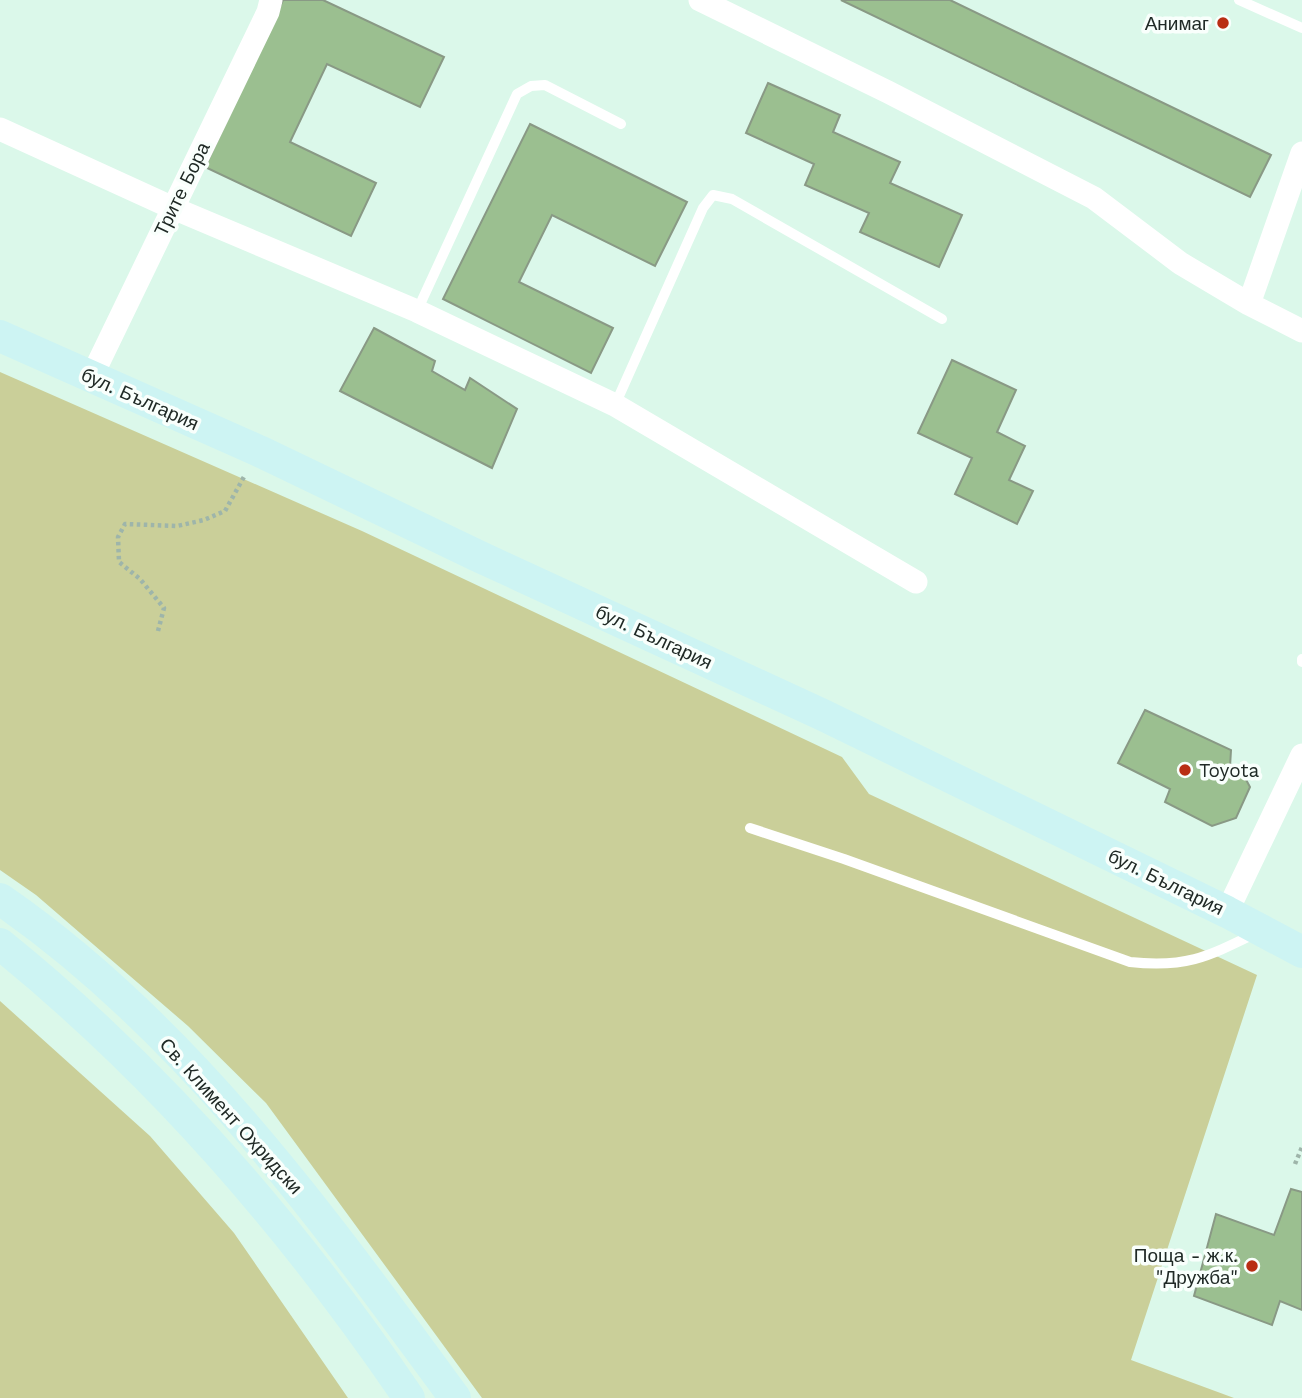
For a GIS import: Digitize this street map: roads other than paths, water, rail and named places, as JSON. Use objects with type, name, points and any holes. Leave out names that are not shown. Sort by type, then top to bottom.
[{"type":"street","name":"Трите Бора","points":[[91,378],[268,12],[271,0]]},
{"type":"street","points":[[700,0],[888,92],[1094,198],[1180,263],[1249,304],[1302,331]]},
{"type":"street","points":[[0,129],[173,208],[417,311],[615,405],[916,582]]},
{"type":"street","points":[[1249,304],[1302,153]]},
{"type":"street","name":"бул. България","points":[[0,336],[259,451],[478,556],[824,715],[1227,912],[1302,952]]},
{"type":"street","points":[[1227,912],[1302,755]]},
{"type":"street","name":"Св. Климент Охридски","points":[[0,899],[110,987],[207,1084],[266,1150],[455,1398]]},
{"type":"street","name":"Св. Климент Охридски","points":[[0,944],[78,1009],[219,1152],[303,1251],[409,1398]]},
{"type":"lane","points":[[1238,0],[1302,28]]},
{"type":"lane","points":[[417,311],[517,94],[531,86],[545,85],[621,124]]},
{"type":"lane","points":[[615,405],[703,208],[713,195],[732,199],[942,319]]},
{"type":"lane","points":[[750,828],[1130,962],[1170,964],[1193,961],[1261,930]]},
{"type":"place","name":"Анимаг","points":[[1223,23]]},
{"type":"place","name":"Toyota","points":[[1185,770]]},
{"type":"place","name":"Поща - ж.к. \"Дружба\"","points":[[1252,1266]]}]
